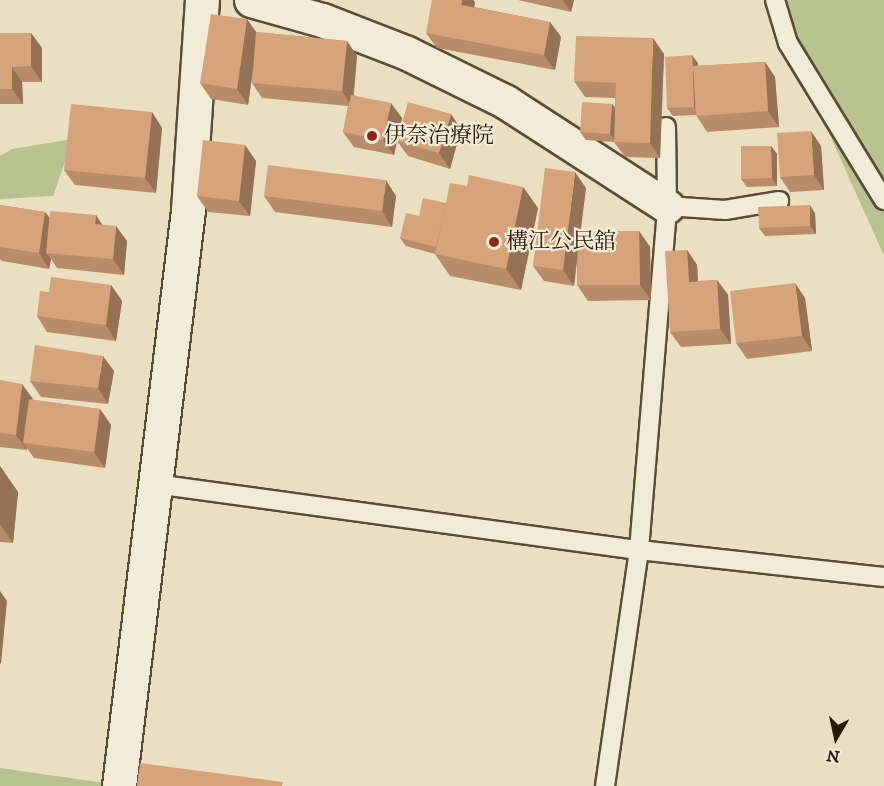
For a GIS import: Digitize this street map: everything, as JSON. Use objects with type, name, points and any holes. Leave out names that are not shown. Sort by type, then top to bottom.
[{"type":"street","points":[[119,786],[188,210],[202,0]]},
{"type":"street","points":[[251,0],[323,10],[506,102],[667,207]]},
{"type":"lane","points":[[775,0],[788,43],[884,200]]},
{"type":"lane","points":[[605,786],[639,550],[667,207],[666,127]]},
{"type":"lane","points":[[667,207],[726,210],[778,201]]},
{"type":"lane","points":[[155,484],[639,550],[884,577]]},
{"type":"green space","points":[[769,0],[884,0],[884,255],[881,249]]},
{"type":"green space","points":[[73,139],[53,196],[0,199],[0,156],[12,149]]},
{"type":"green space","points":[[0,768],[119,785],[119,786],[0,786]]},
{"type":"building","points":[[432,0],[462,0],[461,5],[550,22],[544,55],[426,33]]},
{"type":"building","points":[[211,14],[247,19],[237,89],[200,83]]},
{"type":"building","points":[[256,32],[347,41],[342,91],[252,83]]},
{"type":"building","points":[[0,33],[31,33],[31,66],[12,67],[12,89],[0,89]]},
{"type":"building","points":[[576,36],[653,38],[650,143],[614,142],[616,83],[574,81]]},
{"type":"building","points":[[692,55],[694,107],[667,108],[665,57]]},
{"type":"building","points":[[765,62],[768,111],[696,116],[693,66]]},
{"type":"building","points":[[351,95],[391,103],[383,140],[343,132]]},
{"type":"building","points":[[408,102],[451,114],[439,153],[397,141]]},
{"type":"building","points":[[582,102],[612,104],[610,134],[580,132]]},
{"type":"building","points":[[71,104],[152,112],[145,178],[64,170]]},
{"type":"building","points":[[811,131],[814,175],[780,177],[777,133]]},
{"type":"building","points":[[203,140],[245,145],[239,201],[197,196]]},
{"type":"building","points":[[741,146],[771,146],[772,178],[741,179]]},
{"type":"building","points":[[268,165],[386,180],[382,211],[264,196]]},
{"type":"building","points":[[545,168],[575,172],[563,270],[533,266]]},
{"type":"building","points":[[469,175],[523,187],[506,269],[435,254],[450,183],[467,186]]},
{"type":"building","points":[[423,198],[446,203],[436,247],[400,238],[406,213],[419,216]]},
{"type":"building","points":[[0,205],[45,212],[39,253],[0,247]]},
{"type":"building","points":[[810,205],[810,226],[759,228],[758,207]]},
{"type":"building","points":[[50,211],[96,215],[95,224],[116,226],[113,259],[46,253]]},
{"type":"building","points":[[578,231],[639,231],[640,285],[577,285]]},
{"type":"building","points":[[687,250],[689,282],[717,280],[720,329],[670,332],[665,251]]},
{"type":"building","points":[[51,277],[111,285],[106,325],[37,316],[40,291],[49,292]]},
{"type":"building","points":[[795,283],[802,336],[736,343],[730,291]]},
{"type":"building","points":[[35,345],[103,356],[98,388],[30,381]]},
{"type":"building","points":[[0,380],[22,384],[16,435],[0,433]]},
{"type":"building","points":[[29,399],[100,409],[94,452],[23,443]]},
{"type":"building","points":[[140,763],[283,782],[282,786],[137,786]]},
{"type":"place","name":"伊奈治療院","points":[[372,136]]},
{"type":"place","name":"構江公民舘","points":[[494,242]]}]
